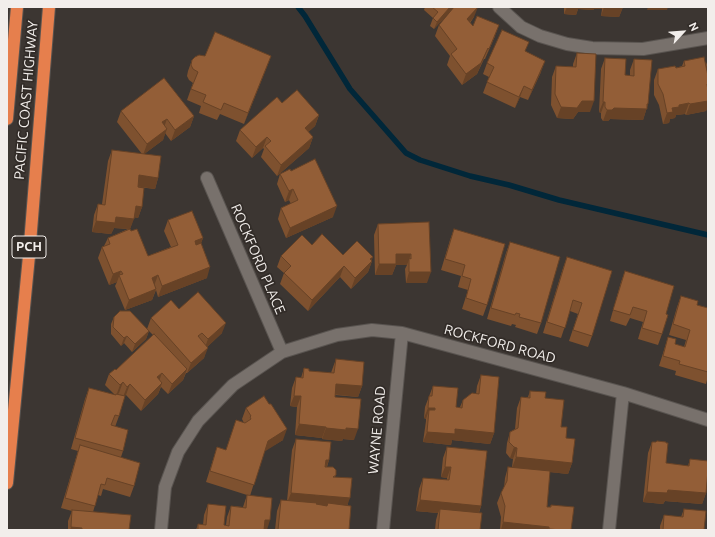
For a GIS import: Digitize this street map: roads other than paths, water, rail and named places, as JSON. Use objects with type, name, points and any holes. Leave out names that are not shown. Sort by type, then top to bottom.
[{"type":"highway","name":"PACIFIC COAST HIGHWAY","points":[[7,483],[29,256],[49,9]]},
{"type":"highway","name":"PACIFIC COAST HIGHWAY","points":[[7,119],[17,10]]},
{"type":"street","points":[[499,7],[521,27],[540,36],[567,44],[592,48],[643,49],[708,38]]},
{"type":"street","name":"ROCKFORD PLACE","points":[[207,178],[282,352]]},
{"type":"street","name":"ROCKFORD ROAD","points":[[161,530],[165,488],[178,452],[198,421],[233,385],[282,352],[337,335],[372,330],[402,333],[623,393],[708,420]]},
{"type":"street","name":"WAYNE ROAD","points":[[383,530],[402,333]]},
{"type":"street","points":[[609,530],[623,393]]},
{"type":"waterway","points":[[298,7],[350,89],[406,153],[420,160],[470,176],[509,185],[559,200],[708,235]]}]
